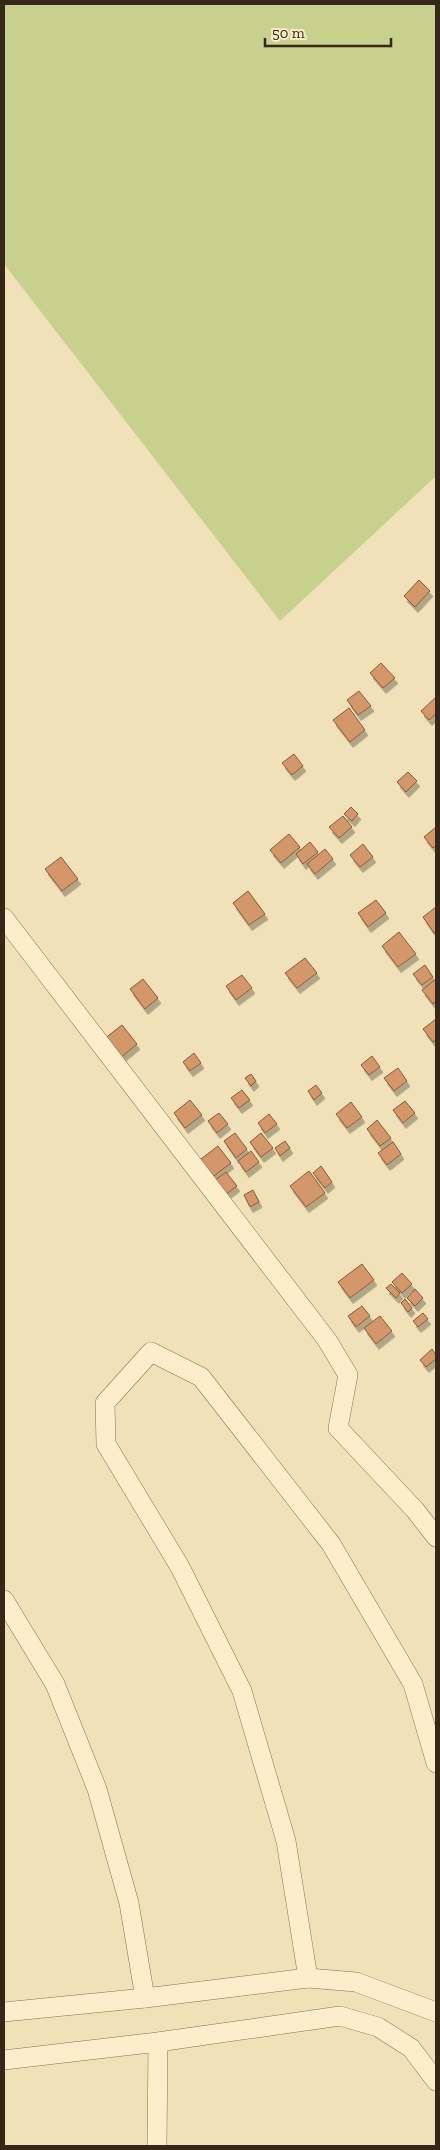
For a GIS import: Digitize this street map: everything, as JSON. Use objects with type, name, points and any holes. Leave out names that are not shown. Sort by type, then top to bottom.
[{"type":"street","points":[[4,918],[327,1340],[348,1375],[338,1428],[415,1510],[436,1537]]},
{"type":"street","points":[[308,1978],[286,1841],[242,1691],[180,1567],[106,1444],[104,1403],[151,1352],[201,1377],[331,1544],[413,1684],[436,1763]]},
{"type":"street","points":[[4,1600],[55,1684],[97,1789],[129,1903],[145,1998]]},
{"type":"street","points":[[4,2012],[145,1998],[308,1978],[356,1982],[436,2012]]},
{"type":"street","points":[[4,2060],[158,2042],[340,2016],[378,2027],[411,2048],[436,2082]]},
{"type":"street","points":[[157,2146],[158,2042]]},
{"type":"green space","points":[[4,4],[436,4],[436,476],[280,621],[4,264]]},
{"type":"building","points":[[419,580],[430,591],[415,607],[404,596]]},
{"type":"building","points":[[381,663],[395,678],[383,688],[370,673]]},
{"type":"building","points":[[359,691],[371,706],[358,715],[347,700]]},
{"type":"building","points":[[436,697],[436,714],[429,720],[421,711]]},
{"type":"building","points":[[349,708],[365,730],[350,742],[333,720]]},
{"type":"building","points":[[294,754],[303,766],[292,775],[282,763]]},
{"type":"building","points":[[408,772],[417,781],[406,792],[397,782]]},
{"type":"building","points":[[351,807],[358,814],[352,821],[344,814]]},
{"type":"building","points":[[343,816],[352,827],[339,838],[329,827]]},
{"type":"building","points":[[436,827],[436,845],[433,848],[424,837]]},
{"type":"building","points":[[289,834],[300,847],[281,863],[270,850]]},
{"type":"building","points":[[310,842],[318,852],[303,864],[296,854]]},
{"type":"building","points":[[363,844],[373,857],[360,867],[350,855]]},
{"type":"building","points":[[325,849],[333,859],[315,874],[307,864]]},
{"type":"building","points":[[61,857],[78,879],[62,891],[45,869]]},
{"type":"building","points":[[248,891],[265,914],[249,925],[233,903]]},
{"type":"building","points":[[376,900],[386,913],[368,927],[358,913]]},
{"type":"building","points":[[436,907],[436,931],[434,933],[423,917]]},
{"type":"building","points":[[399,932],[416,954],[398,967],[382,946]]},
{"type":"building","points":[[305,958],[317,973],[297,988],[285,973]]},
{"type":"building","points":[[425,965],[433,977],[422,985],[413,974]]},
{"type":"building","points":[[242,975],[252,988],[236,1000],[226,986]]},
{"type":"building","points":[[143,979],[158,998],[145,1009],[130,989]]},
{"type":"building","points":[[436,979],[436,1001],[433,1004],[422,990]]},
{"type":"building","points":[[436,1019],[436,1040],[433,1042],[423,1029]]},
{"type":"building","points":[[122,1025],[137,1044],[119,1059],[104,1039]]},
{"type":"building","points":[[194,1053],[201,1063],[190,1071],[183,1062]]},
{"type":"building","points":[[372,1056],[380,1067],[369,1075],[361,1065]]},
{"type":"building","points":[[398,1068],[407,1081],[394,1091],[384,1078]]},
{"type":"building","points":[[251,1074],[256,1081],[251,1086],[245,1078]]},
{"type":"building","points":[[316,1085],[322,1093],[314,1100],[308,1091]]},
{"type":"building","points":[[242,1090],[250,1100],[239,1108],[231,1098]]},
{"type":"building","points":[[190,1100],[202,1115],[185,1128],[174,1113]]},
{"type":"building","points":[[405,1101],[415,1113],[403,1123],[393,1110]]},
{"type":"building","points":[[351,1102],[362,1117],[347,1128],[336,1114]]},
{"type":"building","points":[[219,1113],[228,1124],[217,1133],[208,1121]]},
{"type":"building","points":[[269,1114],[277,1124],[265,1133],[258,1123]]},
{"type":"building","points":[[377,1120],[391,1138],[380,1146],[367,1129]]},
{"type":"building","points":[[235,1133],[247,1149],[236,1158],[224,1141]]},
{"type":"building","points":[[261,1133],[273,1148],[261,1157],[250,1142]]},
{"type":"building","points":[[285,1141],[290,1148],[280,1156],[275,1148]]},
{"type":"building","points":[[393,1142],[401,1154],[387,1165],[378,1153]]},
{"type":"building","points":[[218,1146],[231,1163],[210,1179],[197,1162]]},
{"type":"building","points":[[251,1151],[259,1162],[246,1172],[238,1161]]},
{"type":"building","points":[[321,1166],[332,1182],[325,1188],[313,1173]]},
{"type":"building","points":[[309,1171],[325,1193],[306,1207],[290,1186]]},
{"type":"building","points":[[226,1172],[237,1186],[225,1195],[214,1181]]},
{"type":"building","points":[[253,1190],[259,1202],[250,1207],[244,1195]]},
{"type":"building","points":[[362,1264],[374,1280],[350,1298],[338,1282]]},
{"type":"building","points":[[402,1273],[412,1284],[402,1293],[392,1282]]},
{"type":"building","points":[[391,1284],[400,1293],[396,1298],[386,1288]]},
{"type":"building","points":[[415,1289],[423,1298],[415,1306],[407,1298]]},
{"type":"building","points":[[405,1299],[412,1308],[408,1312],[401,1303]]},
{"type":"building","points":[[362,1306],[370,1316],[356,1327],[348,1316]]},
{"type":"building","points":[[423,1313],[428,1319],[418,1327],[413,1321]]},
{"type":"building","points":[[380,1316],[392,1331],[376,1344],[364,1328]]},
{"type":"building","points":[[432,1349],[436,1359],[426,1367],[420,1360]]}]
